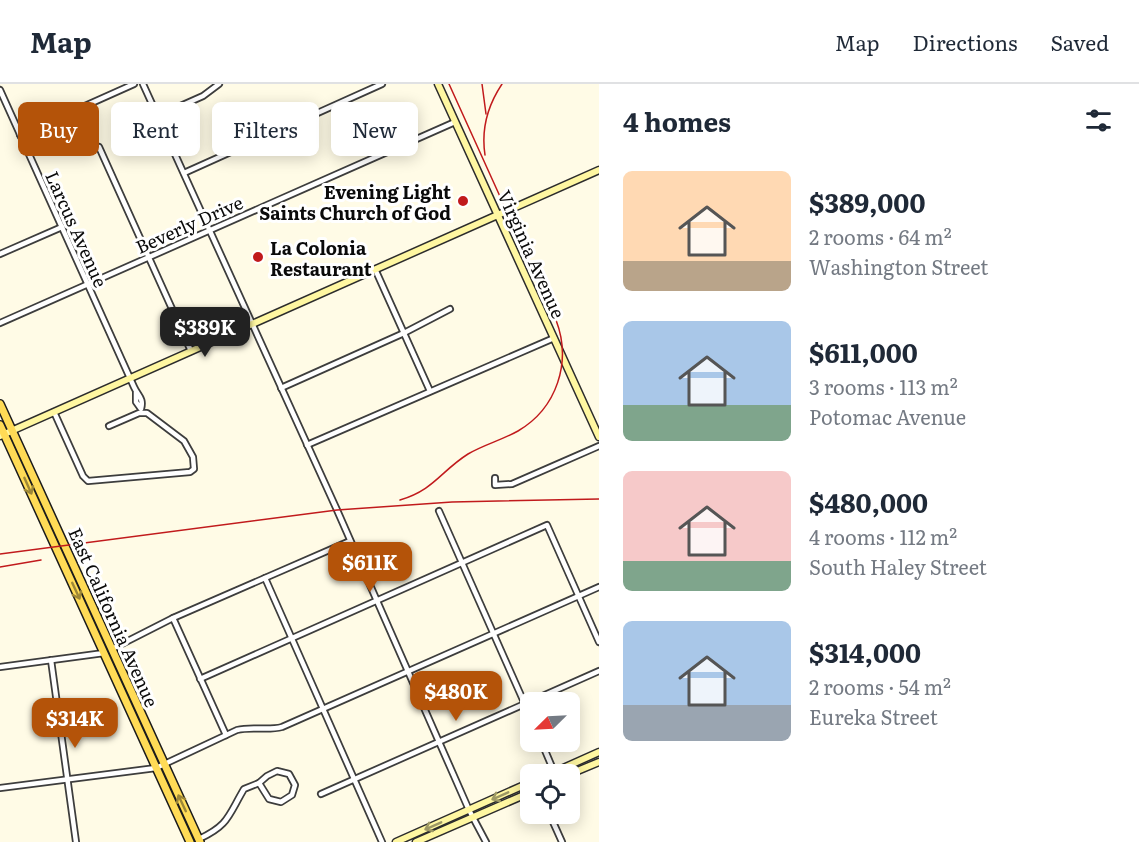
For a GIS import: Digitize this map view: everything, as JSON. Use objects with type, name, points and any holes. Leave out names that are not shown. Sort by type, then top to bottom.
[{"type":"main road","name":"East California Avenue","points":[[0,404],[199,840]]},
{"type":"main road","name":"East California Avenue","points":[[0,425],[2,435],[190,842]]},
{"type":"street","points":[[94,102],[134,84]]},
{"type":"street","points":[[143,84],[151,102]]},
{"type":"street","points":[[190,102],[203,96],[219,84]]},
{"type":"street","points":[[184,173],[382,84]]},
{"type":"street","name":"Virginia Avenue","points":[[438,84],[599,437]]},
{"type":"street","name":"Larcus Avenue","points":[[0,90],[18,130]]},
{"type":"street","name":"Beverly Drive","points":[[0,323],[455,122]]},
{"type":"street","points":[[99,147],[191,351]]},
{"type":"street","name":"Larcus Avenue","points":[[30,156],[130,378],[136,392],[136,402],[142,411]]},
{"type":"street","points":[[176,156],[378,602],[469,810],[486,842]]},
{"type":"street","points":[[2,435],[599,170]]},
{"type":"street","points":[[0,254],[62,227]]},
{"type":"street","points":[[375,269],[430,391]]},
{"type":"street","points":[[281,388],[404,333],[450,309]]},
{"type":"street","points":[[308,446],[554,338]]},
{"type":"street","points":[[54,412],[83,476],[88,481],[192,472],[194,462],[184,441],[147,413],[142,411],[109,426]]},
{"type":"street","points":[[495,478],[495,484],[512,484],[599,446]]},
{"type":"street","points":[[439,511],[520,693]]},
{"type":"street","points":[[200,679],[378,602],[547,525],[599,642]]},
{"type":"street","points":[[0,667],[104,653],[173,618],[350,541]]},
{"type":"street","points":[[265,578],[382,842]]},
{"type":"street","points":[[0,788],[156,768],[226,735],[249,728],[282,727],[599,586]]},
{"type":"street","points":[[173,618],[226,735]]},
{"type":"street","points":[[51,660],[76,842]]},
{"type":"street","points":[[552,692],[599,671]]},
{"type":"street","points":[[321,794],[520,706]]},
{"type":"street","points":[[573,764],[599,752]]},
{"type":"street","points":[[580,770],[599,762]]},
{"type":"street","points":[[199,840],[224,825],[244,789],[259,783],[271,773],[284,771],[292,777],[295,788],[289,798],[277,802],[269,798],[259,783]]},
{"type":"street","points":[[396,842],[520,787]]},
{"type":"street","points":[[414,834],[417,842],[520,797]]},
{"type":"street","points":[[554,824],[562,842]]},
{"type":"railway","points":[[400,500],[429,486],[468,454],[518,431],[531,421],[543,410],[551,397],[558,383],[561,368],[561,336],[556,320],[449,84]]},
{"type":"railway","points":[[482,84],[486,114]]},
{"type":"railway","points":[[485,155],[484,136],[487,118],[502,84]]},
{"type":"railway","points":[[0,554],[337,510],[452,502],[599,499]]},
{"type":"railway","points":[[0,567],[41,560]]},
{"type":"place","name":"Evening Light Saints Church of God","points":[[463,201]]},
{"type":"place","name":"La Colonia Restaurant","points":[[258,257]]}]
